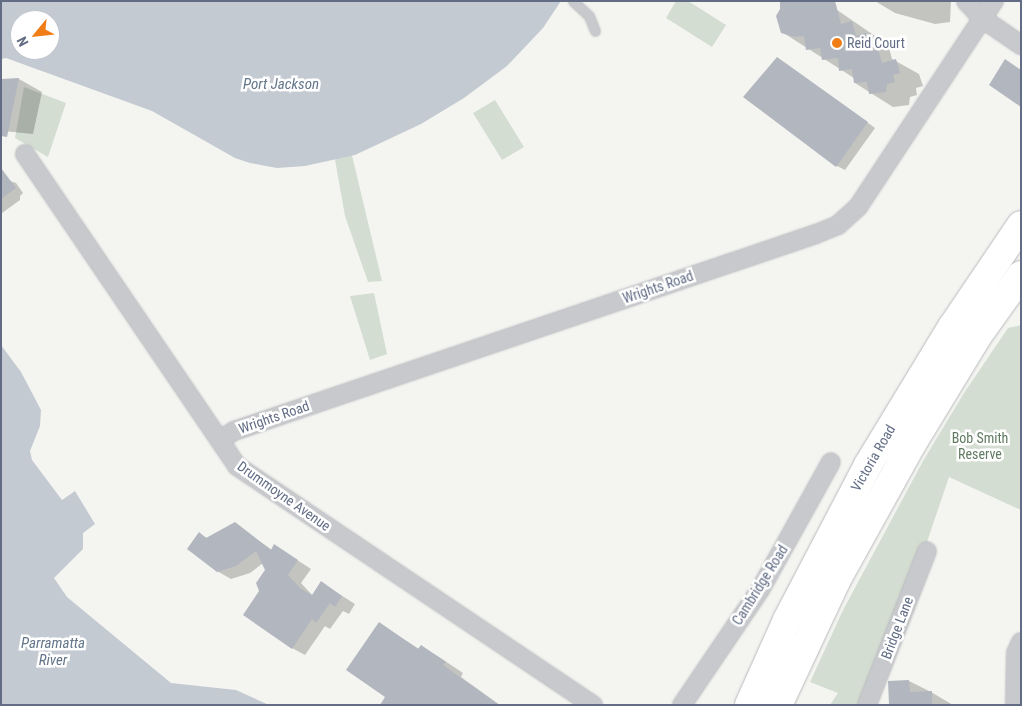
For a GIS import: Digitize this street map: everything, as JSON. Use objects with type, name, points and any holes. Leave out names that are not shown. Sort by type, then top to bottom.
[{"type":"highway","name":"Victoria Road","points":[[749,705],[788,620],[868,465],[952,327],[1021,225]]},
{"type":"highway","name":"Victoria Road","points":[[778,705],[836,581],[898,470],[977,337],[1021,275]]},
{"type":"street","points":[[966,1],[983,19],[1021,45]]},
{"type":"street","name":"Wrights Road","points":[[220,440],[234,431],[816,234],[838,224],[858,207],[994,1]]},
{"type":"street","name":"Drummoyne Avenue","points":[[25,154],[237,466],[593,705]]},
{"type":"street","name":"Cambridge Road","points":[[682,705],[760,590],[831,462]]},
{"type":"street","name":"Bridge Lane","points":[[867,705],[927,551]]},
{"type":"street","points":[[1016,705],[1016,653],[1021,642]]},
{"type":"lane","points":[[573,1],[589,16],[595,31]]},
{"type":"green space","points":[[676,1],[688,1],[726,25],[712,47],[666,18]]},
{"type":"green space","points":[[24,87],[66,103],[48,157],[15,138]]},
{"type":"green space","points":[[495,100],[524,147],[502,160],[473,113]]},
{"type":"green space","points":[[350,147],[382,281],[368,282],[345,216],[334,154]]},
{"type":"green space","points":[[374,293],[387,354],[370,360],[350,296]]},
{"type":"green space","name":"Bob Smith Reserve","points":[[1021,325],[1021,510],[949,477],[927,542],[858,705],[830,705],[838,693],[810,682],[843,610],[923,461],[964,393],[1008,328]]},
{"type":"water","name":"Port Jackson","points":[[1,1],[561,1],[543,28],[507,66],[464,98],[421,124],[355,155],[305,166],[277,168],[235,158],[152,111],[12,60],[60,60],[60,10],[10,10],[10,59],[1,59]]},
{"type":"water","name":"Parramatta River","points":[[1,345],[21,372],[41,410],[40,426],[30,451],[32,460],[62,500],[75,491],[95,524],[83,533],[83,549],[54,578],[67,597],[171,683],[236,690],[269,705],[1,705]]},
{"type":"building","name":"Reid Court","points":[[780,1],[835,1],[841,24],[852,21],[856,36],[866,33],[871,51],[878,49],[882,63],[896,59],[900,73],[893,75],[895,82],[887,84],[886,92],[869,94],[867,82],[854,83],[852,69],[839,71],[838,58],[822,60],[820,48],[806,50],[804,36],[795,37],[781,33],[776,16],[780,9]]},
{"type":"building","points":[[777,57],[868,122],[836,167],[743,97]]},
{"type":"building","points":[[1005,59],[1021,70],[1021,107],[989,85]]},
{"type":"building","points":[[19,78],[7,137],[1,136],[1,79]]},
{"type":"building","points":[[1,168],[16,188],[1,199]]},
{"type":"building","points":[[235,522],[271,550],[274,544],[298,560],[288,575],[300,588],[312,595],[321,581],[342,596],[335,607],[330,603],[316,623],[312,619],[292,649],[243,615],[259,591],[256,583],[265,570],[256,551],[236,566],[217,572],[187,549],[199,532],[206,538]]},
{"type":"building","points":[[379,622],[418,649],[421,645],[446,662],[443,665],[499,705],[380,705],[385,697],[346,670]]},
{"type":"building","points":[[909,680],[910,692],[932,691],[932,705],[889,705],[888,681]]},
{"type":"place","name":"Reid Court","points":[[837,43]]}]
